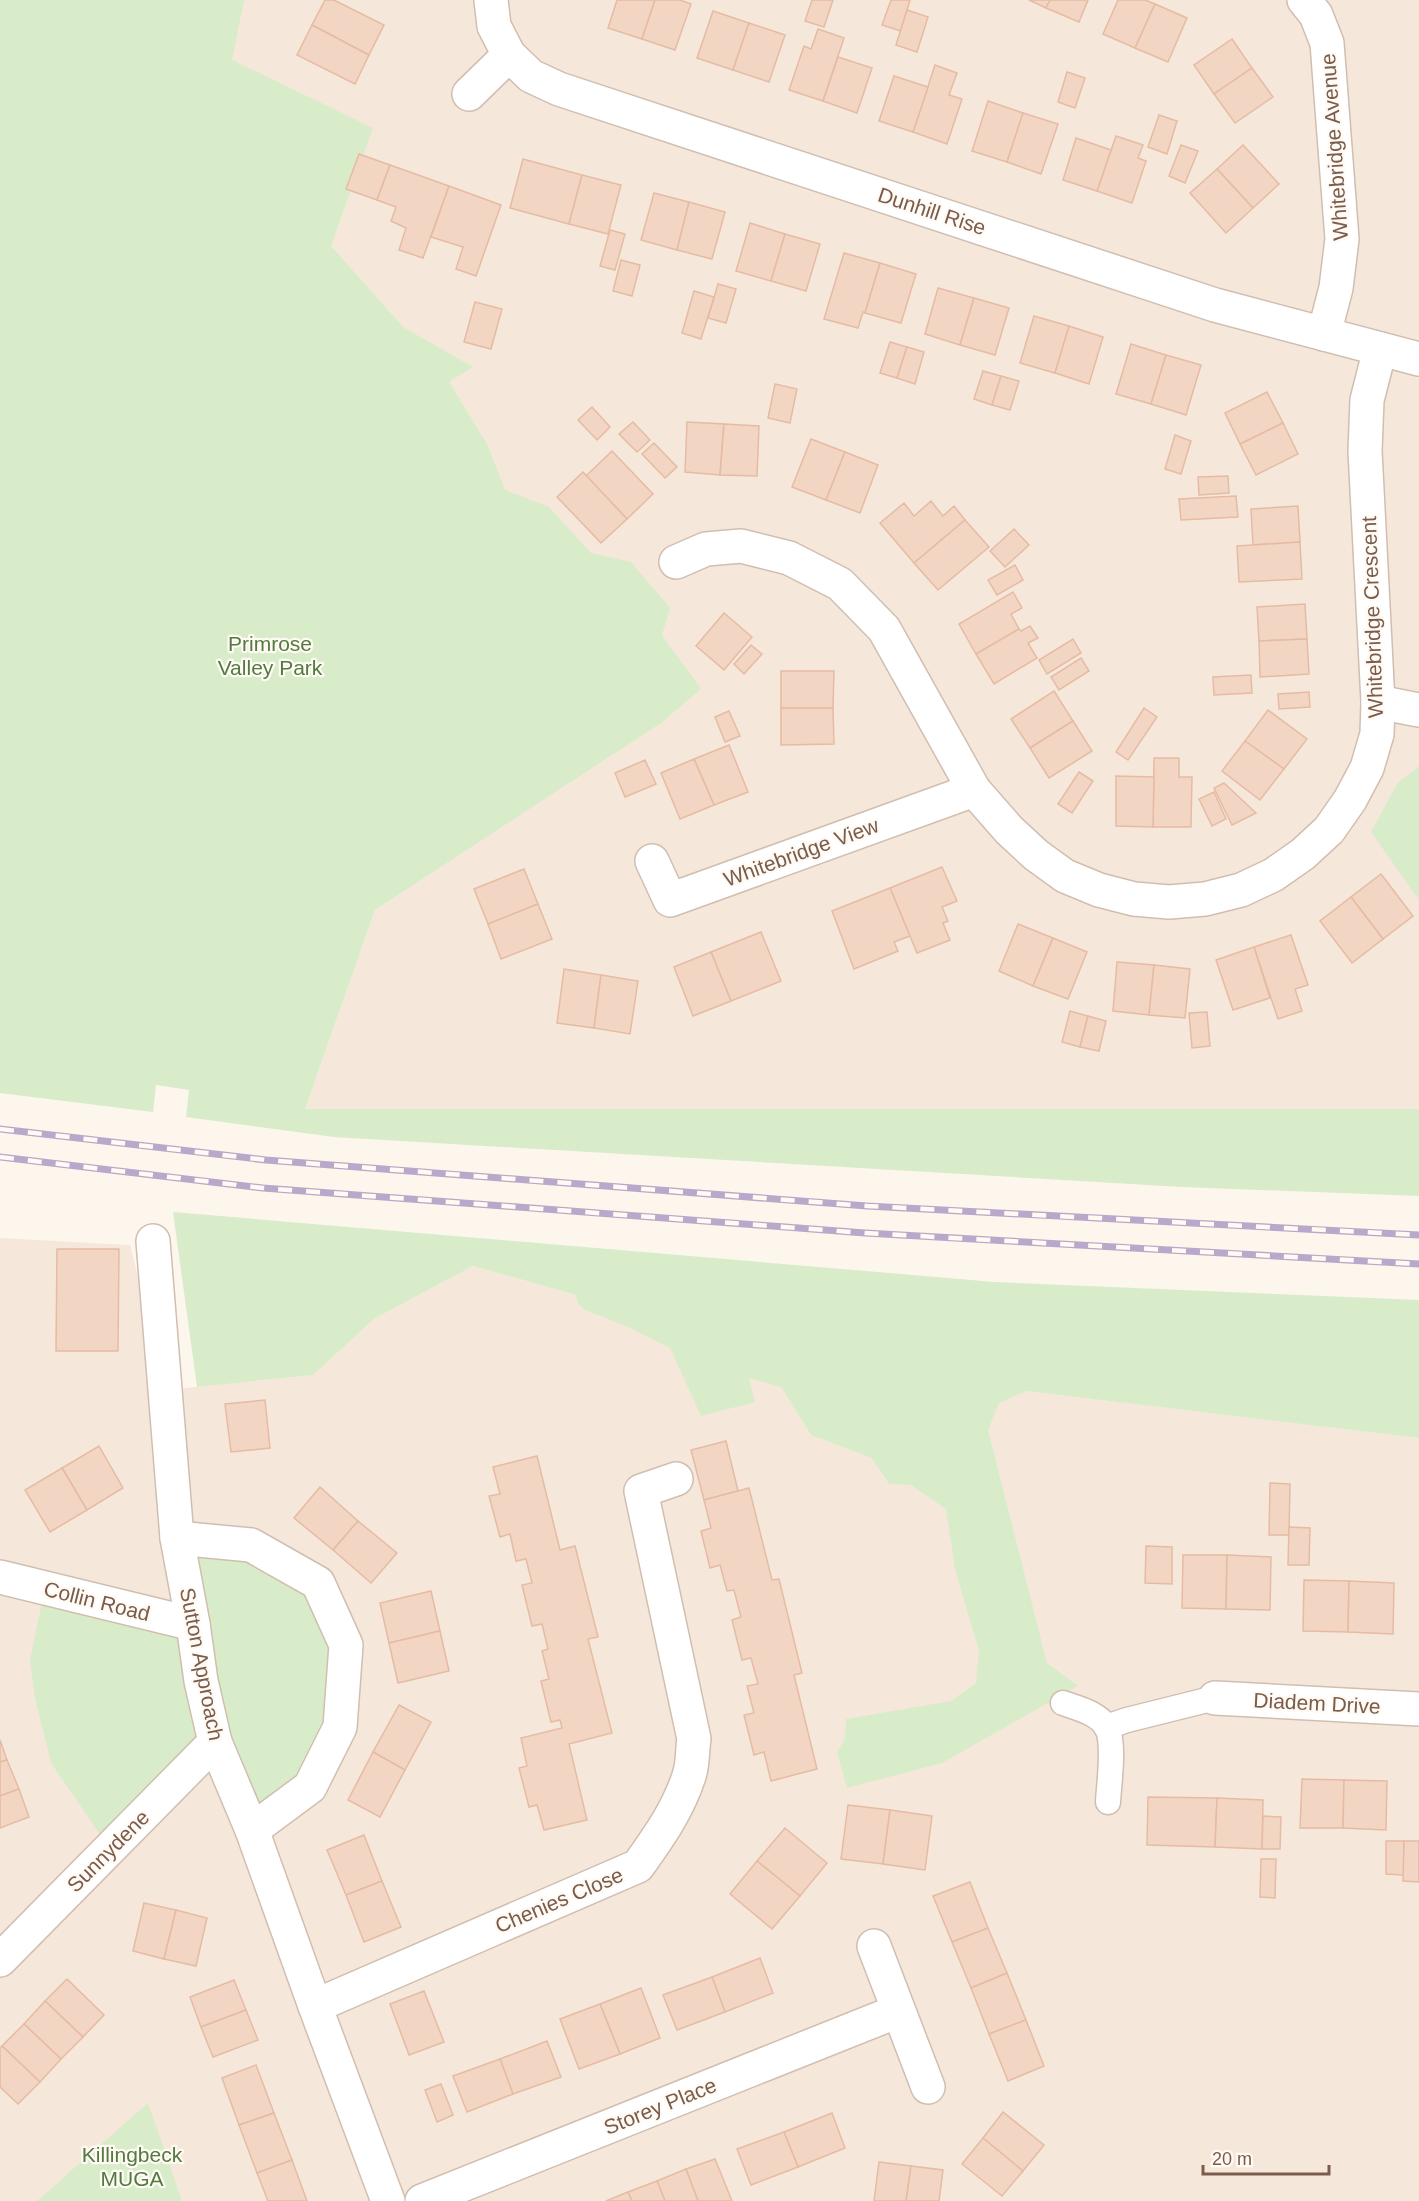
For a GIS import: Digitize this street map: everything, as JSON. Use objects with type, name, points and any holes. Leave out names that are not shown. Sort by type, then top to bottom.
[{"type":"street","points":[[469,94],[509,55],[495,26],[491,0]]},
{"type":"street","name":"Whitebridge Avenue","points":[[1304,0],[1317,15],[1327,43],[1342,239],[1336,288],[1324,334]]},
{"type":"street","name":"Dunhill Rise","points":[[509,55],[531,76],[559,89],[1215,305],[1419,358]]},
{"type":"street","name":"Whitebridge Crescent","points":[[676,562],[706,549],[741,546],[789,558],[840,584],[884,629],[974,790],[1009,831],[1065,876],[1099,890],[1134,899],[1169,902],[1205,899],[1241,890],[1273,875],[1303,854],[1329,830],[1350,800],[1367,768],[1377,734],[1378,702],[1365,451],[1367,400],[1380,349]]},
{"type":"street","points":[[1378,702],[1419,710]]},
{"type":"street","name":"Whitebridge View","points":[[652,861],[670,900],[974,790]]},
{"type":"street","name":"Sutton Approach","points":[[153,1241],[177,1538],[201,1681],[215,1742],[252,1830],[388,2201]]},
{"type":"street","name":"Chenies Close","points":[[315,2006],[638,1866],[656,1842],[671,1817],[689,1775],[694,1739],[641,1491],[676,1479]]},
{"type":"street","points":[[177,1538],[251,1545],[318,1583],[346,1645],[340,1727],[310,1787],[252,1830]]},
{"type":"street","name":"Collin Road","points":[[0,1577],[193,1624]]},
{"type":"street","name":"Diadem Drive","points":[[1215,1698],[1419,1709]]},
{"type":"street","name":"Sunnydene","points":[[0,1960],[215,1742]]},
{"type":"street","points":[[874,1946],[928,2087]]},
{"type":"street","name":"Storey Place","points":[[422,2201],[898,2011]]},
{"type":"lane","points":[[1106,1727],[1215,1698]]},
{"type":"lane","points":[[1063,1703],[1088,1711],[1106,1727],[1110,1747],[1108,1802]]},
{"type":"shaded area","points":[[174,0],[1419,0],[1419,1109],[305,1109],[375,910],[661,722],[158,54]]},
{"type":"shaded area","points":[[0,1238],[130,1245],[166,1390],[313,1375],[374,1319],[473,1266],[576,1295],[969,1384],[1419,1438],[1419,2201],[0,2201]]},
{"type":"green space","name":"Primrose Valley Park","points":[[0,0],[244,0],[232,60],[373,128],[331,246],[403,327],[473,367],[449,382],[487,444],[505,490],[549,507],[591,553],[631,562],[670,608],[662,635],[701,689],[661,723],[375,910],[305,1109],[1419,1109],[1419,1196],[1182,1187],[334,1137],[186,1117],[189,1090],[156,1085],[153,1112],[0,1093]]},
{"type":"green space","points":[[1419,766],[1419,900],[1371,832],[1397,784]]},
{"type":"green space","points":[[173,1212],[995,1282],[1419,1300],[1419,1438],[1026,1391],[999,1403],[988,1430],[1047,1663],[1078,1686],[942,1763],[847,1788],[837,1752],[845,1739],[846,1719],[951,1701],[976,1683],[979,1651],[955,1569],[946,1509],[911,1485],[889,1484],[872,1458],[811,1435],[781,1387],[749,1378],[755,1402],[701,1416],[670,1348],[626,1326],[585,1310],[577,1302],[576,1295],[473,1266],[374,1319],[313,1375],[197,1387]]},
{"type":"green space","points":[[177,1538],[318,1583],[346,1645],[340,1727],[252,1830],[216,1743],[110,1849],[51,1763],[35,1698],[30,1660],[45,1588],[193,1623]]},
{"type":"green space","name":"Killingbeck MUGA","points":[[148,2103],[182,2201],[37,2201]]},
{"type":"building","points":[[325,0],[334,0],[384,25],[369,55],[312,25]]},
{"type":"building","points":[[617,0],[655,0],[642,39],[608,28]]},
{"type":"building","points":[[655,0],[680,0],[691,4],[675,50],[642,39]]},
{"type":"building","points":[[812,0],[833,0],[824,27],[805,21]]},
{"type":"building","points":[[891,0],[910,0],[901,31],[882,25]]},
{"type":"building","points":[[1029,0],[1050,0],[1046,8]]},
{"type":"building","points":[[1050,0],[1088,0],[1079,22],[1046,8]]},
{"type":"building","points":[[1118,0],[1145,0],[1155,4],[1135,48],[1103,34]]},
{"type":"building","points":[[1155,4],[1187,18],[1168,62],[1135,48]]},
{"type":"building","points":[[907,10],[928,17],[917,52],[896,45]]},
{"type":"building","points":[[713,11],[749,23],[733,70],[697,58]]},
{"type":"building","points":[[749,23],[785,35],[769,82],[733,70]]},
{"type":"building","points":[[312,25],[369,55],[355,84],[297,55]]},
{"type":"building","points":[[818,29],[844,38],[823,101],[789,90],[804,46],[811,49]]},
{"type":"building","points":[[1232,39],[1252,68],[1214,94],[1194,65]]},
{"type":"building","points":[[838,57],[872,68],[857,113],[823,101]]},
{"type":"building","points":[[935,65],[957,73],[949,95],[962,99],[947,144],[913,132]]},
{"type":"building","points":[[1252,68],[1273,97],[1235,123],[1214,94]]},
{"type":"building","points":[[1067,72],[1085,78],[1075,108],[1058,102]]},
{"type":"building","points":[[894,76],[928,87],[913,132],[879,121]]},
{"type":"building","points":[[988,101],[1023,113],[1007,162],[972,151]]},
{"type":"building","points":[[1023,113],[1058,124],[1041,174],[1007,162]]},
{"type":"building","points":[[1159,115],[1177,121],[1167,154],[1148,147]]},
{"type":"building","points":[[1116,136],[1143,145],[1138,158],[1146,161],[1132,203],[1097,191]]},
{"type":"building","points":[[1076,138],[1111,150],[1097,191],[1063,180]]},
{"type":"building","points":[[1181,145],[1198,151],[1185,183],[1169,176]]},
{"type":"building","points":[[1243,145],[1279,184],[1253,208],[1217,169]]},
{"type":"building","points":[[359,154],[390,165],[377,200],[346,189]]},
{"type":"building","points":[[523,159],[582,175],[569,224],[510,208]]},
{"type":"building","points":[[390,165],[449,186],[423,258],[399,250],[406,228],[391,221],[396,207],[377,200]]},
{"type":"building","points":[[1217,169],[1253,208],[1226,233],[1190,193]]},
{"type":"building","points":[[582,175],[621,185],[608,234],[569,224]]},
{"type":"building","points":[[449,186],[501,205],[476,276],[456,269],[463,247],[431,237]]},
{"type":"building","points":[[654,193],[689,202],[677,250],[641,240]]},
{"type":"building","points":[[689,202],[725,212],[712,259],[677,250]]},
{"type":"building","points":[[750,223],[785,234],[771,281],[736,271]]},
{"type":"building","points":[[610,230],[625,234],[615,270],[600,266]]},
{"type":"building","points":[[785,234],[820,244],[806,291],[771,281]]},
{"type":"building","points":[[844,253],[880,263],[865,313],[863,312],[858,328],[824,319]]},
{"type":"building","points":[[621,260],[640,265],[632,296],[613,291]]},
{"type":"building","points":[[880,263],[916,274],[901,323],[865,313]]},
{"type":"building","points":[[718,284],[736,289],[726,323],[708,318]]},
{"type":"building","points":[[938,288],[974,298],[960,345],[925,334]]},
{"type":"building","points":[[694,291],[714,297],[701,339],[682,333]]},
{"type":"building","points":[[974,298],[1009,308],[995,355],[960,345]]},
{"type":"building","points":[[475,302],[502,309],[491,349],[464,342]]},
{"type":"building","points":[[1034,316],[1069,326],[1055,373],[1020,363]]},
{"type":"building","points":[[1069,326],[1103,337],[1089,384],[1055,373]]},
{"type":"building","points":[[890,342],[907,347],[897,378],[880,373]]},
{"type":"building","points":[[1131,344],[1166,355],[1151,404],[1116,394]]},
{"type":"building","points":[[907,347],[924,352],[915,384],[897,378]]},
{"type":"building","points":[[1166,355],[1201,365],[1186,415],[1151,404]]},
{"type":"building","points":[[983,371],[1001,376],[992,405],[974,399]]},
{"type":"building","points":[[1001,376],[1019,381],[1010,410],[992,405]]},
{"type":"building","points":[[775,384],[797,389],[790,423],[768,418]]},
{"type":"building","points":[[1267,392],[1283,423],[1240,444],[1225,413]]},
{"type":"building","points":[[592,407],[610,427],[597,440],[578,420]]},
{"type":"building","points":[[633,422],[650,440],[637,452],[619,434]]},
{"type":"building","points":[[687,422],[724,424],[720,475],[685,472]]},
{"type":"building","points":[[1283,423],[1298,454],[1256,475],[1240,444]]},
{"type":"building","points":[[724,424],[759,426],[757,476],[720,475]]},
{"type":"building","points":[[1175,435],[1191,441],[1181,474],[1165,469]]},
{"type":"building","points":[[811,439],[845,452],[826,500],[792,487]]},
{"type":"building","points":[[654,443],[677,467],[665,478],[642,454]]},
{"type":"building","points":[[612,451],[653,494],[627,519],[586,476]]},
{"type":"building","points":[[845,452],[878,465],[860,513],[826,500]]},
{"type":"building","points":[[583,472],[627,519],[601,543],[557,497]]},
{"type":"building","points":[[1228,476],[1229,493],[1199,495],[1198,477]]},
{"type":"building","points":[[1236,496],[1238,517],[1181,520],[1179,499]]},
{"type":"building","points":[[931,501],[943,516],[954,506],[965,520],[914,563],[880,523],[904,503],[914,516]]},
{"type":"building","points":[[1298,506],[1300,542],[1253,545],[1251,509]]},
{"type":"building","points":[[965,520],[989,547],[938,590],[914,563]]},
{"type":"building","points":[[1014,529],[1029,545],[1005,567],[990,551]]},
{"type":"building","points":[[1300,542],[1302,579],[1239,582],[1237,546]]},
{"type":"building","points":[[1015,565],[1023,580],[997,595],[988,580]]},
{"type":"building","points":[[1013,592],[1022,608],[1011,614],[1019,629],[976,654],[959,624]]},
{"type":"building","points":[[1305,604],[1307,639],[1259,641],[1257,607]]},
{"type":"building","points":[[724,613],[752,637],[724,670],[696,646]]},
{"type":"building","points":[[1030,626],[1038,638],[1028,643],[1037,658],[994,684],[976,654],[1019,629],[1021,631]]},
{"type":"building","points":[[1073,639],[1081,653],[1047,674],[1039,660]]},
{"type":"building","points":[[1307,639],[1309,674],[1260,677],[1259,641]]},
{"type":"building","points":[[751,645],[762,654],[744,674],[734,664]]},
{"type":"building","points":[[1081,658],[1089,671],[1059,690],[1051,677]]},
{"type":"building","points":[[781,671],[834,671],[833,708],[781,708]]},
{"type":"building","points":[[1251,675],[1252,693],[1214,695],[1213,677]]},
{"type":"building","points":[[1054,691],[1073,721],[1030,748],[1011,719]]},
{"type":"building","points":[[1309,692],[1310,707],[1279,709],[1278,694]]},
{"type":"building","points":[[781,708],[833,708],[834,744],[781,745]]},
{"type":"building","points":[[1144,708],[1157,717],[1128,760],[1116,752]]},
{"type":"building","points":[[1268,710],[1307,739],[1284,769],[1245,741]]},
{"type":"building","points":[[729,711],[740,736],[725,742],[715,717]]},
{"type":"building","points":[[1073,721],[1092,751],[1049,778],[1030,748]]},
{"type":"building","points":[[1245,741],[1284,769],[1260,800],[1222,771]]},
{"type":"building","points":[[729,745],[748,792],[714,805],[694,759]]},
{"type":"building","points":[[1154,758],[1179,758],[1179,777],[1192,777],[1191,827],[1153,827]]},
{"type":"building","points":[[694,759],[714,805],[680,819],[661,773]]},
{"type":"building","points":[[645,760],[656,784],[625,797],[615,773]]},
{"type":"building","points":[[1079,772],[1093,781],[1072,813],[1058,804]]},
{"type":"building","points":[[1116,776],[1154,777],[1153,827],[1116,826]]},
{"type":"building","points":[[1224,783],[1256,813],[1232,825],[1214,788]]},
{"type":"building","points":[[1214,792],[1226,819],[1212,826],[1199,799]]},
{"type":"building","points":[[942,867],[957,901],[942,907],[948,921],[943,923],[950,940],[917,953],[890,888]]},
{"type":"building","points":[[524,869],[538,904],[488,924],[474,889]]},
{"type":"building","points":[[1381,874],[1413,916],[1383,939],[1351,897]]},
{"type":"building","points":[[890,888],[910,936],[894,942],[898,951],[854,969],[832,911]]},
{"type":"building","points":[[1351,897],[1383,939],[1352,963],[1320,921]]},
{"type":"building","points":[[538,904],[552,939],[501,959],[488,924]]},
{"type":"building","points":[[1018,924],[1053,938],[1033,986],[999,971]]},
{"type":"building","points":[[761,932],[781,981],[731,1001],[711,952]]},
{"type":"building","points":[[1291,935],[1308,985],[1295,989],[1302,1011],[1278,1019],[1254,947]]},
{"type":"building","points":[[1053,938],[1087,952],[1068,999],[1033,986]]},
{"type":"building","points":[[1254,947],[1270,998],[1233,1010],[1216,960]]},
{"type":"building","points":[[711,952],[731,1001],[693,1016],[674,967]]},
{"type":"building","points":[[1117,962],[1154,965],[1149,1015],[1113,1011]]},
{"type":"building","points":[[1154,965],[1190,969],[1185,1018],[1149,1015]]},
{"type":"building","points":[[564,969],[601,975],[594,1028],[557,1023]]},
{"type":"building","points":[[601,975],[638,981],[630,1034],[594,1028]]},
{"type":"building","points":[[1070,1011],[1088,1016],[1080,1047],[1062,1042]]},
{"type":"building","points":[[1207,1012],[1210,1046],[1192,1048],[1189,1013]]},
{"type":"building","points":[[1088,1016],[1106,1021],[1099,1051],[1080,1047]]},
{"type":"building","points":[[57,1249],[119,1249],[118,1351],[56,1351]]},
{"type":"building","points":[[265,1400],[270,1448],[231,1452],[225,1404]]},
{"type":"building","points":[[726,1441],[738,1491],[704,1500],[691,1450]]},
{"type":"building","points":[[99,1446],[123,1488],[87,1510],[62,1468]]},
{"type":"building","points":[[537,1456],[560,1550],[575,1546],[598,1637],[588,1639],[612,1733],[569,1744],[587,1820],[544,1830],[537,1805],[529,1807],[519,1768],[527,1766],[521,1738],[562,1728],[560,1720],[551,1722],[541,1681],[549,1679],[542,1651],[548,1649],[542,1624],[532,1626],[522,1585],[532,1583],[526,1559],[516,1561],[510,1534],[500,1537],[489,1496],[500,1494],[493,1467]]},
{"type":"building","points":[[62,1468],[87,1510],[50,1532],[25,1490]]},
{"type":"building","points":[[1270,1483],[1290,1484],[1289,1535],[1269,1535]]},
{"type":"building","points":[[320,1487],[358,1521],[333,1550],[294,1518]]},
{"type":"building","points":[[749,1488],[772,1580],[779,1579],[802,1673],[794,1675],[817,1769],[771,1781],[764,1752],[754,1755],[744,1715],[754,1713],[747,1686],[758,1684],[751,1658],[742,1660],[732,1620],[741,1617],[734,1590],[727,1591],[720,1565],[710,1568],[701,1531],[711,1528],[704,1500]]},
{"type":"building","points":[[358,1521],[397,1553],[371,1583],[333,1550]]},
{"type":"building","points":[[1289,1527],[1310,1528],[1309,1565],[1288,1565]]},
{"type":"building","points":[[1146,1546],[1172,1547],[1172,1584],[1145,1583]]},
{"type":"building","points":[[1183,1555],[1227,1555],[1226,1609],[1182,1608]]},
{"type":"building","points":[[1227,1555],[1271,1557],[1270,1610],[1226,1609]]},
{"type":"building","points":[[1304,1580],[1349,1581],[1348,1632],[1303,1631]]},
{"type":"building","points":[[1349,1581],[1394,1583],[1393,1634],[1348,1632]]},
{"type":"building","points":[[431,1591],[440,1631],[389,1643],[380,1603]]},
{"type":"building","points":[[440,1631],[449,1671],[398,1683],[389,1643]]},
{"type":"building","points":[[399,1705],[431,1722],[405,1770],[373,1752]]},
{"type":"building","points":[[0,1740],[7,1760],[0,1762]]},
{"type":"building","points":[[373,1752],[405,1770],[380,1817],[348,1800]]},
{"type":"building","points":[[7,1760],[19,1789],[0,1796],[0,1762]]},
{"type":"building","points":[[1302,1779],[1344,1780],[1343,1828],[1300,1828]]},
{"type":"building","points":[[1344,1780],[1387,1781],[1386,1830],[1343,1828]]},
{"type":"building","points":[[19,1789],[29,1817],[0,1828],[0,1796]]},
{"type":"building","points":[[1148,1797],[1217,1798],[1215,1847],[1147,1845]]},
{"type":"building","points":[[1217,1798],[1263,1800],[1262,1849],[1215,1847]]},
{"type":"building","points":[[848,1805],[890,1810],[883,1864],[841,1859]]},
{"type":"building","points":[[890,1810],[932,1816],[925,1870],[883,1864]]},
{"type":"building","points":[[1263,1816],[1281,1817],[1280,1849],[1262,1849]]},
{"type":"building","points":[[785,1828],[827,1863],[800,1896],[757,1861]]},
{"type":"building","points":[[364,1835],[382,1881],[346,1895],[327,1850]]},
{"type":"building","points":[[1386,1841],[1404,1841],[1404,1875],[1386,1874]]},
{"type":"building","points":[[1404,1841],[1419,1841],[1419,1882],[1403,1881]]},
{"type":"building","points":[[1261,1859],[1276,1859],[1275,1898],[1260,1897]]},
{"type":"building","points":[[757,1861],[800,1896],[772,1929],[730,1894]]},
{"type":"building","points":[[382,1881],[401,1927],[364,1942],[346,1895]]},
{"type":"building","points":[[970,1882],[988,1928],[952,1942],[933,1896]]},
{"type":"building","points":[[144,1903],[176,1910],[164,1959],[133,1951]]},
{"type":"building","points":[[176,1910],[207,1918],[196,1966],[164,1959]]},
{"type":"building","points":[[988,1928],[1007,1973],[971,1988],[952,1942]]},
{"type":"building","points":[[760,1958],[773,1993],[725,2012],[712,1977]]},
{"type":"building","points":[[1007,1973],[1026,2020],[989,2034],[971,1988]]},
{"type":"building","points":[[712,1977],[725,2012],[677,2030],[663,1995]]},
{"type":"building","points":[[67,1979],[104,2015],[83,2037],[45,2001]]},
{"type":"building","points":[[234,1980],[246,2010],[201,2027],[190,1997]]},
{"type":"building","points":[[641,1988],[660,2038],[620,2054],[600,2004]]},
{"type":"building","points":[[424,1991],[444,2042],[409,2055],[390,2004]]},
{"type":"building","points":[[45,2001],[83,2037],[61,2059],[24,2024]]},
{"type":"building","points":[[600,2004],[620,2054],[579,2069],[560,2019]]},
{"type":"building","points":[[246,2010],[258,2040],[213,2057],[201,2027]]},
{"type":"building","points":[[1026,2020],[1044,2066],[1008,2081],[989,2034]]},
{"type":"building","points":[[24,2024],[61,2059],[40,2082],[2,2046]]},
{"type":"building","points":[[547,2041],[561,2077],[513,2094],[500,2059]]},
{"type":"building","points":[[2,2046],[40,2082],[18,2104],[0,2087],[0,2048]]},
{"type":"building","points":[[500,2059],[513,2094],[467,2112],[453,2076]]},
{"type":"building","points":[[256,2065],[274,2113],[239,2125],[222,2078]]},
{"type":"building","points":[[441,2084],[453,2115],[437,2122],[425,2090]]},
{"type":"building","points":[[1003,2112],[1044,2145],[1023,2171],[983,2138]]},
{"type":"building","points":[[274,2113],[292,2160],[257,2173],[239,2125]]},
{"type":"building","points":[[832,2113],[845,2148],[798,2167],[784,2132]]},
{"type":"building","points":[[784,2132],[798,2167],[751,2185],[737,2149]]},
{"type":"building","points":[[983,2138],[1023,2171],[1002,2196],[962,2164]]},
{"type":"building","points":[[715,2159],[732,2201],[698,2201],[686,2169]]},
{"type":"building","points":[[292,2160],[307,2201],[268,2201],[257,2173]]},
{"type":"building","points":[[879,2162],[911,2166],[906,2201],[874,2201]]},
{"type":"building","points":[[911,2166],[943,2170],[939,2201],[906,2201]]},
{"type":"building","points":[[686,2169],[698,2201],[665,2201],[657,2181]]},
{"type":"building","points":[[657,2181],[665,2201],[632,2201],[628,2192]]},
{"type":"building","points":[[628,2192],[632,2201],[606,2201]]},
{"type":"railway","points":[[0,1129],[266,1160],[867,1206],[1419,1235]]},
{"type":"railway","points":[[0,1157],[263,1188],[865,1233],[1419,1264]]}]
